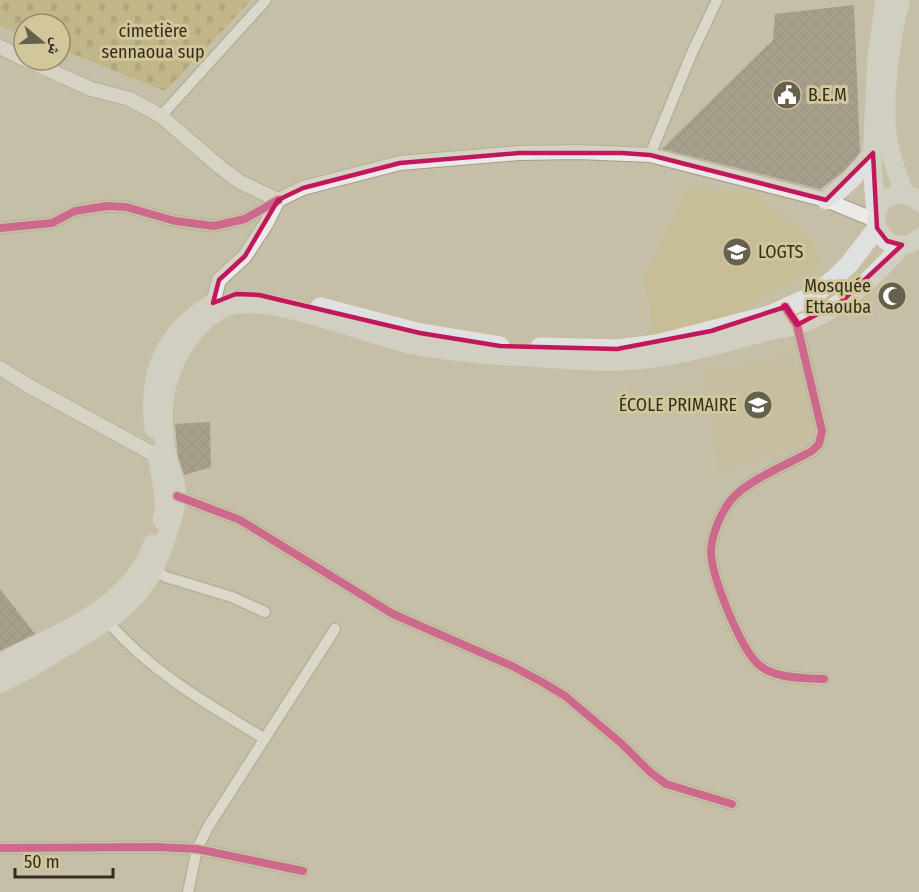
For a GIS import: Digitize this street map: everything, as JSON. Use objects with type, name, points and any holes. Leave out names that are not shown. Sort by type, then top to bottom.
[{"type":"main road","points":[[885,0],[877,55],[873,153],[876,220],[886,241],[902,245],[910,244],[919,238]]},
{"type":"main road","points":[[0,663],[95,614],[113,601],[136,575],[152,549],[165,508],[152,412],[152,384],[161,357],[192,316],[213,303],[236,294],[258,295],[297,301],[420,333],[500,346],[617,349],[657,344],[770,315],[814,295],[850,262],[876,220],[879,206],[890,196],[913,196],[889,145],[886,123],[889,63],[901,0]]},
{"type":"main road","points":[[55,72],[92,89],[130,99],[161,116],[240,182],[278,200]]},
{"type":"main road","points":[[213,303],[219,280],[245,256],[266,224],[278,200],[303,188],[400,163],[519,153],[578,152],[650,155],[826,200],[876,220]]},
{"type":"main road","points":[[826,200],[860,171],[873,153]]},
{"type":"main road","points":[[0,683],[108,622],[137,594],[154,570],[170,529],[177,496],[166,447],[163,415],[165,386],[172,368],[199,326],[214,313],[230,306],[254,304],[296,311],[406,343],[464,353],[621,361],[723,344],[775,329],[796,326],[842,301],[872,278],[902,245]]},
{"type":"main road","points":[[0,368],[157,456]]},
{"type":"street","points":[[161,116],[266,0]]},
{"type":"street","points":[[650,155],[691,55],[717,0]]},
{"type":"street","points":[[0,228],[52,223],[75,211],[107,206],[126,207],[175,221],[214,226],[245,219],[278,200]]},
{"type":"street","points":[[785,307],[796,326],[816,400],[822,437],[812,451],[740,490],[723,511],[711,551],[717,585],[742,641],[758,663],[770,671],[792,677],[824,679]]},
{"type":"street","points":[[177,496],[240,520],[393,614],[512,666],[542,682],[565,696],[622,744],[650,772],[666,783],[732,804]]},
{"type":"street","points":[[154,570],[166,577],[249,603],[265,612]]},
{"type":"street","points":[[108,622],[124,641],[171,680],[265,739]]},
{"type":"street","points":[[188,892],[197,849],[208,827],[335,629]]},
{"type":"street","points":[[0,848],[197,849],[303,871]]},
{"type":"highlighted area","points":[[519,153],[650,155],[826,200],[873,153],[877,228],[887,241],[902,245],[842,301],[797,325],[785,307],[711,331],[617,349],[500,346],[420,333],[259,295],[236,294],[213,303],[219,280],[245,256],[278,200],[303,188],[400,163]]},
{"type":"shaded area","name":"LOGTS","points":[[688,188],[754,193],[814,241],[820,263],[788,285],[724,318],[654,334],[644,278]]},
{"type":"shaded area","name":"ÉCOLE PRIMAIRE","points":[[792,353],[820,437],[718,474],[703,372]]},
{"type":"green space","name":"cimetière sennaoua sup","points":[[0,0],[251,0],[165,91],[72,54],[72,12],[12,12],[12,30],[0,25],[0,5],[2,4]]},
{"type":"building","name":"B.E.M","points":[[854,5],[860,153],[843,172],[820,189],[662,149],[773,40],[775,14]]},
{"type":"building","points":[[210,422],[211,467],[184,475],[178,457],[175,424]]},
{"type":"building","points":[[0,589],[35,634],[0,651]]},
{"type":"cycle path","points":[[0,228],[52,223],[75,211],[107,206],[126,207],[175,221],[214,226],[245,219],[278,200]]},
{"type":"cycle path","points":[[785,307],[797,325],[822,431],[819,444],[812,451],[757,479],[731,500],[715,531],[711,551],[712,562],[721,593],[735,627],[758,664],[780,675],[824,679]]},
{"type":"cycle path","points":[[177,496],[240,520],[393,614],[512,666],[542,682],[565,696],[666,784],[732,804]]},
{"type":"cycle path","points":[[0,848],[197,849],[303,871]]},
{"type":"place","name":"B.E.M","points":[[787,95]]},
{"type":"place","name":"LOGTS","points":[[737,252]]},
{"type":"place","name":"Mosquée Ettaouba","points":[[892,296]]},
{"type":"place","name":"ÉCOLE PRIMAIRE","points":[[758,405]]}]
